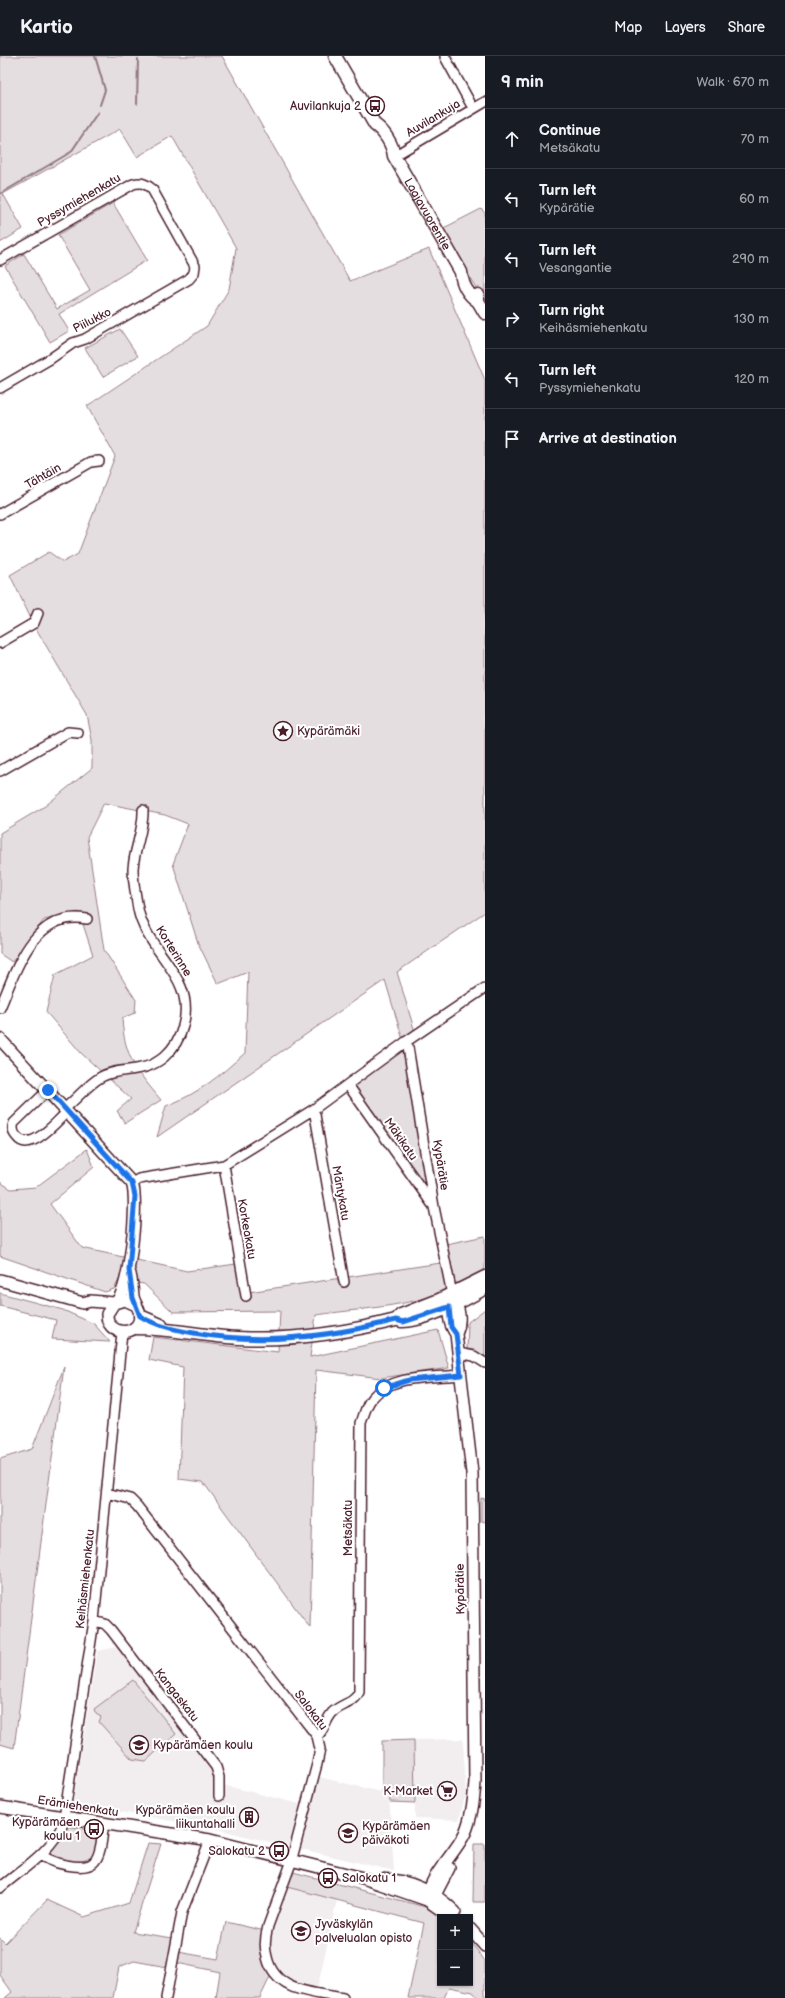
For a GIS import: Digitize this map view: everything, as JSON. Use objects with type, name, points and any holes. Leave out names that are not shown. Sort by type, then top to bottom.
[{"type":"main road","name":"Laajavuorentie","points":[[336,56],[375,125],[380,129],[393,150],[394,156],[461,272],[468,277],[478,293],[478,301],[485,313]]},
{"type":"main road","points":[[453,1302],[485,1277]]},
{"type":"main road","points":[[135,1328],[165,1328],[204,1335],[239,1338],[298,1337],[334,1333],[396,1320],[401,1315],[453,1302],[485,1288]]},
{"type":"main road","points":[[138,1310],[165,1328]]},
{"type":"street","points":[[445,56],[473,108]]},
{"type":"street","name":"Auvilankuja","points":[[394,156],[485,102]]},
{"type":"street","name":"Pyssymiehenkatu","points":[[0,260],[133,184],[139,183],[146,184],[152,189],[193,260],[194,273]]},
{"type":"street","name":"Piilukko","points":[[0,388],[50,359],[73,343],[85,339],[189,279],[194,273]]},
{"type":"street","name":"Tähtäin","points":[[0,514],[91,462],[99,462]]},
{"type":"street","points":[[0,643],[34,623],[38,613]]},
{"type":"street","points":[[0,771],[68,732],[78,733]]},
{"type":"street","name":"Korterinne","points":[[48,1090],[14,1123],[13,1130],[22,1142],[31,1142],[102,1076],[146,1068],[164,1056],[176,1042],[185,1021],[186,1001],[182,986],[146,931],[138,910],[133,870],[138,839],[144,820],[143,810]]},
{"type":"street","points":[[0,1008],[24,952],[35,938],[52,924],[77,917],[87,918]]},
{"type":"street","points":[[132,1183],[139,1179],[224,1165],[314,1109],[407,1041],[485,990]]},
{"type":"street","points":[[0,1039],[132,1183],[135,1196],[129,1270],[138,1310],[135,1328],[122,1337],[110,1326],[107,1317],[102,1312],[88,1307],[83,1303],[0,1280]]},
{"type":"street","name":"Kypärätie","points":[[407,1041],[434,1208],[453,1302],[460,1320],[456,1334],[473,1494],[476,1782],[469,1822],[460,1842],[446,1860],[430,1896]]},
{"type":"street","name":"Mäkikatu","points":[[348,1084],[434,1208]]},
{"type":"street","name":"Mäntykatu","points":[[314,1109],[344,1282]]},
{"type":"street","name":"Korkeakatu","points":[[224,1165],[246,1296]]},
{"type":"street","points":[[107,1317],[109,1308],[122,1294],[126,1275],[129,1270]]},
{"type":"street","points":[[83,1303],[90,1301],[116,1302],[125,1300],[138,1310]]},
{"type":"street","name":"Keihäsmiehenkatu","points":[[0,1888],[41,1854],[60,1832],[64,1817],[94,1621],[122,1337]]},
{"type":"street","points":[[458,1353],[474,1356],[485,1363]]},
{"type":"street","name":"Metsäkatu","points":[[317,1736],[323,1731],[333,1712],[353,1701],[359,1692],[361,1423],[365,1409],[372,1398],[384,1388],[395,1383],[461,1375]]},
{"type":"street","name":"Salokatu","points":[[107,1493],[124,1497],[137,1506],[317,1736],[320,1749],[317,1764],[291,1860],[265,1934],[265,1951],[275,1977],[291,1988],[343,1998]]},
{"type":"street","name":"Kangaskatu","points":[[94,1621],[105,1624],[111,1630],[216,1767],[219,1778],[218,1796]]},
{"type":"street","name":"Erämiehenkatu","points":[[0,1807],[210,1840],[363,1878],[390,1879],[430,1896]]},
{"type":"street","points":[[41,1854],[46,1860],[53,1862],[70,1865],[89,1865],[94,1862],[98,1853],[104,1823]]},
{"type":"street","points":[[166,1998],[182,1912],[210,1840]]},
{"type":"street","points":[[430,1896],[448,1914]]},
{"type":"street","points":[[430,1896],[455,1914]]},
{"type":"street","points":[[473,1932],[485,1946]]},
{"type":"shaded area","points":[[0,56],[222,56],[350,281],[429,249],[485,380],[485,912],[397,972],[415,1032],[403,1040],[385,980],[157,1137],[166,1106],[199,1090],[245,1053],[248,972],[218,984],[198,943],[173,864],[188,824],[165,815],[104,803],[87,837],[104,950],[136,1000],[135,1013],[122,1018],[123,1032],[129,1053],[139,1072],[161,1100],[125,1123],[117,1111],[131,1099],[81,1053],[46,1012],[55,975],[93,955],[79,912],[44,920],[12,962],[0,954],[0,833],[45,806],[92,768],[92,740],[87,715],[35,627],[10,575],[49,552],[63,562],[78,554],[115,456],[87,406],[207,326],[229,289],[236,248],[172,136],[137,157],[120,129],[3,194],[23,229],[0,243]]},
{"type":"shaded area","points":[[113,203],[147,260],[59,314],[69,331],[50,342],[5,266],[24,254],[57,309],[90,290],[58,235]]},
{"type":"shaded area","points":[[481,209],[485,213],[485,302],[440,230]]},
{"type":"shaded area","points":[[120,329],[138,356],[103,377],[85,348]]},
{"type":"shaded area","points":[[404,1046],[430,1196],[354,1084]]},
{"type":"shaded area","points":[[87,1149],[94,1167],[50,1204],[82,1248],[187,1271],[236,1264],[242,1293],[447,1262],[446,1244],[485,1236],[485,1270],[467,1282],[426,1298],[404,1303],[316,1315],[310,1357],[438,1330],[449,1368],[381,1378],[316,1370],[310,1628],[203,1482],[179,1479],[183,1367],[149,1360],[153,1337],[278,1352],[280,1311],[173,1312],[144,1284],[119,1280],[114,1289],[105,1292],[0,1256],[0,1182],[11,1189],[36,1187]]},
{"type":"shaded area","points":[[0,1293],[63,1310],[94,1324],[110,1342],[52,1339],[56,1320],[0,1306]]},
{"type":"shaded area","points":[[485,1309],[485,1359],[467,1351],[468,1322]]},
{"type":"shaded area","points":[[64,1367],[14,1748],[0,1744],[0,1459],[32,1449]]},
{"type":"shaded area","points":[[481,1498],[485,1499],[485,1522],[481,1521]]},
{"type":"shaded area","name":"Kypärämäen koulu","points":[[117,1647],[212,1768],[215,1783],[300,1804],[290,1847],[208,1827],[73,1804],[97,1651]]},
{"type":"shaded area","points":[[133,1680],[176,1734],[146,1761],[132,1759],[99,1722],[101,1717],[96,1714],[94,1709]]},
{"type":"shaded area","points":[[463,1739],[466,1793],[459,1820],[415,1818],[414,1740]]},
{"type":"shaded area","points":[[414,1740],[415,1803],[390,1802],[389,1794],[382,1792],[382,1741]]},
{"type":"shaded area","name":"Kypärämäen päiväkoti","points":[[319,1777],[389,1794],[394,1871],[301,1849]]},
{"type":"shaded area","points":[[67,1826],[100,1832],[98,1847],[92,1856],[87,1860],[68,1862],[49,1858],[47,1853]]},
{"type":"shaded area","points":[[148,1843],[161,1844],[133,1932],[173,1938],[167,1967],[134,1961],[119,1967],[113,1998],[5,1998],[12,1992],[0,1975],[0,1938],[5,1943],[47,1900],[84,1917],[129,1903]]},
{"type":"shaded area","points":[[474,1844],[485,1844],[485,1902],[473,1902]]},
{"type":"shaded area","points":[[293,1872],[433,1909],[440,1914],[437,1914],[437,1986],[473,1986],[473,1945],[485,1961],[485,1998],[478,1998],[473,1992],[449,1987],[444,1998],[408,1998],[424,1923],[287,1887]]},
{"type":"shaded area","points":[[287,1887],[337,1900],[317,1990],[293,1985],[278,1976],[270,1957],[270,1937]]},
{"type":"shaded area","points":[[226,1922],[265,1931],[271,1975],[260,1998],[216,1998],[220,1972],[177,1963],[178,1952],[218,1959]]},
{"type":"waterway","points":[[95,56],[105,90],[100,105]]},
{"type":"waterway","points":[[137,104],[138,59]]},
{"type":"waterway","points":[[0,194],[71,152],[98,112]]},
{"type":"place","name":"Auvilankuja 2","points":[[375,106]]},
{"type":"place","name":"Kypärämäki","points":[[283,731]]},
{"type":"place","name":"Kypärämäen koulu","points":[[139,1745]]},
{"type":"place","name":"K-Market","points":[[447,1791]]},
{"type":"place","name":"Kypärämäen koulu liikuntahalli","points":[[249,1817]]},
{"type":"place","name":"Kypärämäen koulu 1","points":[[94,1829]]},
{"type":"place","name":"Kypärämäen päiväkoti","points":[[348,1833]]},
{"type":"place","name":"Salokatu 2","points":[[279,1851]]},
{"type":"place","name":"Salokatu 1","points":[[328,1878]]},
{"type":"place","name":"Jyväskylän palvelualan opisto","points":[[301,1931]]},
{"type":"route","points":[[48,1090],[132,1183],[135,1196],[129,1270],[131,1275],[133,1298],[140,1316],[165,1328],[204,1335],[239,1338],[266,1338],[298,1337],[334,1333],[396,1320],[403,1322],[449,1307],[451,1327],[456,1334],[461,1375],[409,1380],[395,1383],[384,1388]]}]
